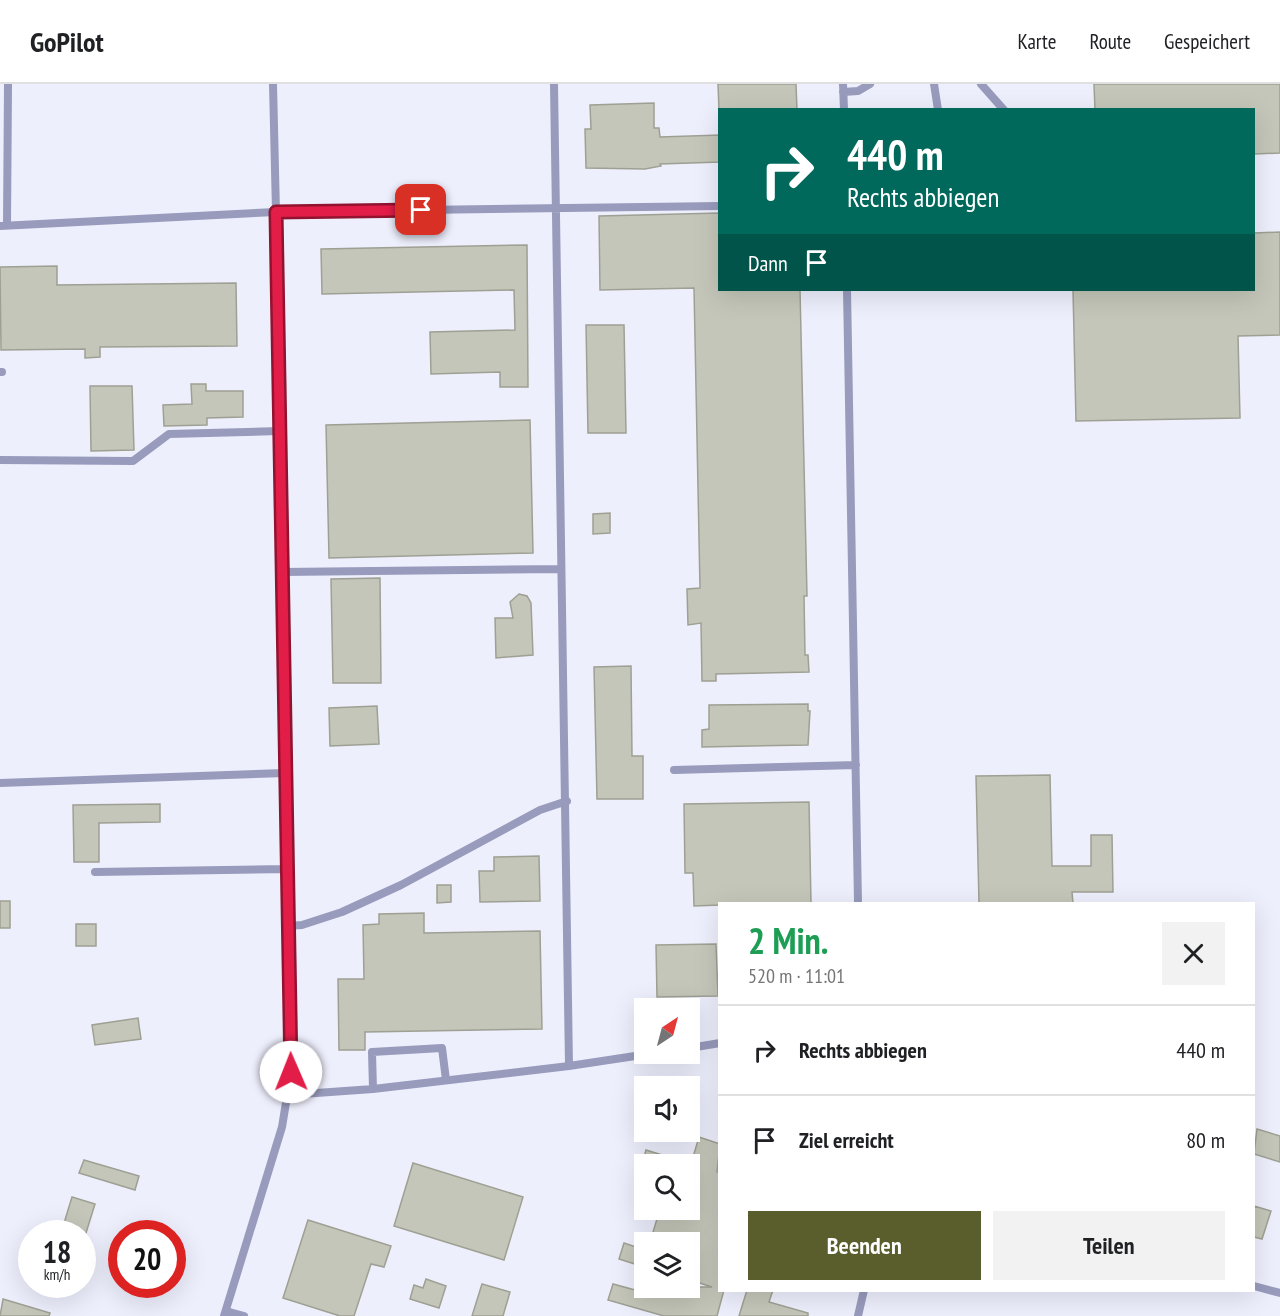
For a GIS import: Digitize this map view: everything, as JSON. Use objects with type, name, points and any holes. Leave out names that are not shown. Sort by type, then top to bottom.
[{"type":"lane","points":[[8,84],[3,226],[276,212],[718,206]]},
{"type":"lane","points":[[244,1316],[225,1313],[282,1127],[291,1072],[273,84]]},
{"type":"lane","points":[[554,84],[567,801],[569,1066]]},
{"type":"lane","points":[[844,108],[843,88],[858,91],[870,84]]},
{"type":"lane","points":[[934,84],[938,108]]},
{"type":"lane","points":[[981,84],[1002,108]]},
{"type":"lane","points":[[847,291],[858,902]]},
{"type":"lane","points":[[0,460],[133,462],[169,434],[279,431]]},
{"type":"lane","points":[[282,572],[561,569]]},
{"type":"lane","points":[[674,770],[856,765]]},
{"type":"lane","points":[[0,783],[285,773]]},
{"type":"lane","points":[[288,926],[342,912],[411,880],[540,810],[567,801]]},
{"type":"lane","points":[[94,872],[287,869]]},
{"type":"lane","points":[[700,1046],[718,1043]]},
{"type":"lane","points":[[373,1089],[372,1052],[442,1048],[446,1080]]},
{"type":"lane","points":[[288,1095],[373,1089],[634,1056]]},
{"type":"lane","points":[[1255,1286],[1280,1293]]},
{"type":"lane","points":[[858,1316],[864,1292]]},
{"type":"building","points":[[718,84],[796,84],[797,108],[719,108]]},
{"type":"building","points":[[1094,84],[1280,84],[1280,153],[1255,154],[1255,108],[1095,108]]},
{"type":"building","points":[[654,103],[654,128],[659,128],[660,137],[718,135],[718,162],[660,164],[661,166],[645,169],[586,168],[585,129],[591,129],[590,105]]},
{"type":"building","points":[[718,213],[718,291],[800,291],[807,596],[804,596],[805,655],[808,655],[809,672],[716,674],[716,681],[702,681],[701,623],[688,625],[687,589],[700,588],[694,288],[600,290],[599,216]]},
{"type":"building","points":[[1280,232],[1280,335],[1238,336],[1240,418],[1076,421],[1073,291],[1255,291],[1255,233]]},
{"type":"building","points":[[527,245],[528,387],[500,387],[500,372],[431,374],[430,332],[515,330],[514,290],[322,294],[321,249]]},
{"type":"building","points":[[57,266],[57,285],[236,283],[237,346],[100,347],[100,357],[85,358],[85,349],[1,350],[0,267]]},
{"type":"building","points":[[586,325],[624,325],[626,433],[588,433]]},
{"type":"building","points":[[191,384],[206,384],[206,391],[243,391],[243,417],[207,418],[207,425],[164,426],[163,405],[192,404]]},
{"type":"building","points":[[90,386],[132,386],[134,450],[91,451]]},
{"type":"building","points":[[530,420],[533,553],[329,558],[326,425]]},
{"type":"building","points":[[610,513],[610,533],[593,534],[593,514]]},
{"type":"building","points":[[380,578],[381,683],[333,683],[331,579]]},
{"type":"building","points":[[519,594],[527,596],[531,603],[533,655],[496,658],[495,618],[513,618],[510,602]]},
{"type":"building","points":[[631,666],[632,756],[643,756],[643,799],[597,799],[594,667]]},
{"type":"building","points":[[808,704],[808,711],[810,711],[808,745],[702,747],[702,730],[709,729],[709,705]]},
{"type":"building","points":[[377,706],[379,744],[330,746],[329,708]]},
{"type":"building","points":[[1050,775],[1052,866],[1091,866],[1091,835],[1112,835],[1113,892],[1072,892],[1073,902],[979,902],[976,776]]},
{"type":"building","points":[[809,802],[811,902],[718,902],[718,905],[694,906],[693,873],[685,873],[684,804]]},
{"type":"building","points":[[160,804],[160,822],[99,823],[99,862],[74,862],[73,805]]},
{"type":"building","points":[[539,856],[540,901],[480,902],[479,871],[494,871],[494,857]]},
{"type":"building","points":[[437,885],[451,885],[451,902],[437,903]]},
{"type":"building","points":[[0,901],[10,901],[10,928],[0,928]]},
{"type":"building","points":[[424,913],[424,933],[540,931],[542,1029],[365,1032],[365,1050],[339,1050],[338,979],[364,979],[363,925],[379,924],[379,914]]},
{"type":"building","points":[[76,924],[96,924],[96,946],[76,946]]},
{"type":"building","points":[[716,944],[718,996],[657,997],[656,945]]},
{"type":"building","points":[[138,1018],[141,1039],[95,1045],[92,1025]]},
{"type":"building","points":[[1257,1129],[1280,1136],[1280,1162],[1255,1154]]},
{"type":"building","points":[[700,1137],[718,1143],[718,1292],[723,1292],[717,1316],[664,1316],[608,1300],[613,1284],[634,1290],[634,1298],[700,1298],[700,1287],[712,1287],[700,1283],[700,1232],[653,1232],[657,1220],[700,1220],[700,1154],[694,1154]]},
{"type":"building","points":[[646,1150],[659,1154],[645,1154]]},
{"type":"building","points":[[84,1160],[139,1176],[135,1190],[79,1173]]},
{"type":"building","points":[[413,1163],[523,1197],[504,1260],[394,1226]]},
{"type":"building","points":[[72,1197],[95,1204],[90,1220],[65,1220]]},
{"type":"building","points":[[1255,1206],[1271,1211],[1262,1239],[1255,1237]]},
{"type":"building","points":[[308,1220],[391,1246],[384,1267],[371,1264],[354,1316],[340,1316],[283,1298]]},
{"type":"building","points":[[624,1243],[634,1246],[634,1264],[619,1259]]},
{"type":"building","points":[[426,1279],[446,1286],[439,1308],[410,1299],[414,1285],[423,1288]]},
{"type":"building","points":[[482,1284],[510,1292],[503,1316],[472,1316]]},
{"type":"building","points":[[746,1292],[772,1292],[769,1302],[808,1313],[808,1316],[739,1316]]},
{"type":"building","points":[[3,1299],[50,1313],[49,1316],[0,1316]]},
{"type":"route","points":[[291,1072],[276,212],[421,210]]}]
